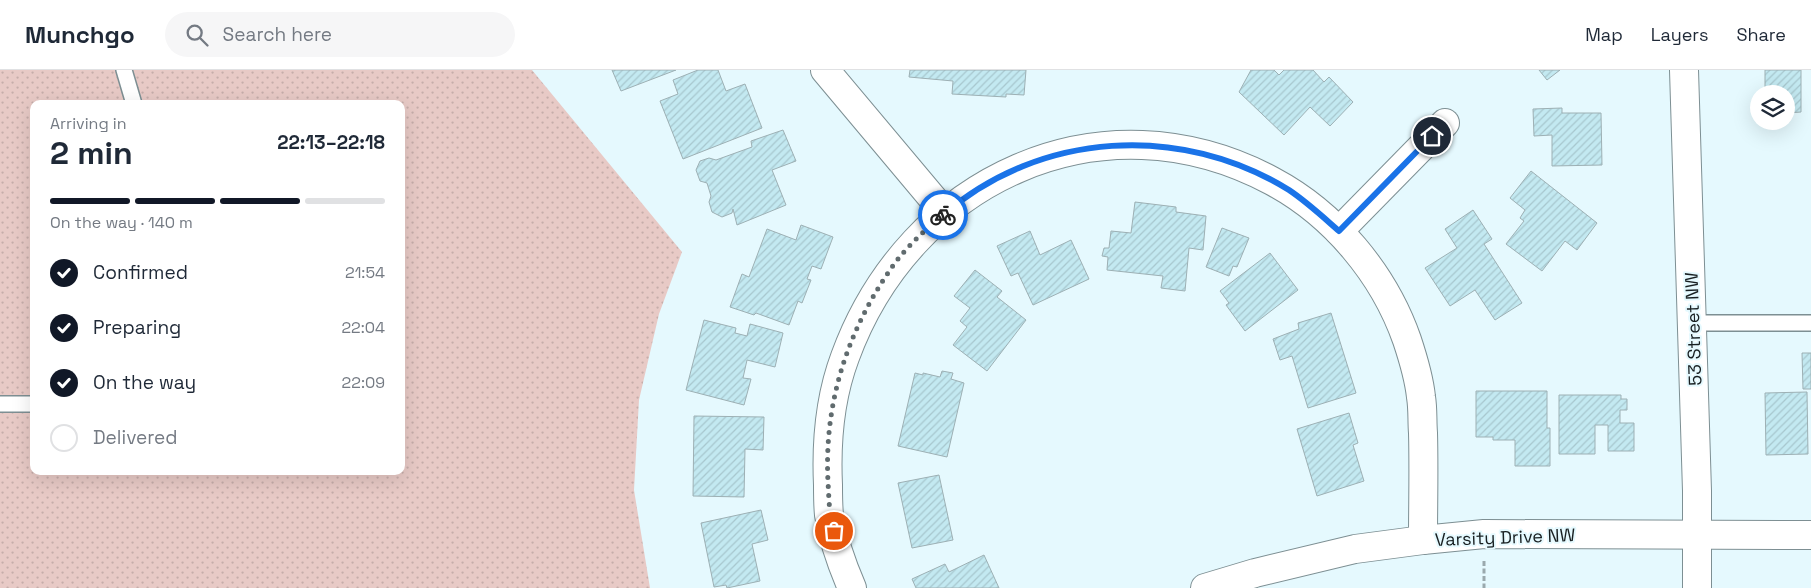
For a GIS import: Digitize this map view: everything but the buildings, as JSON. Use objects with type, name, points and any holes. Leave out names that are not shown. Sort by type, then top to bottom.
[{"type":"street","points":[[825,70],[945,213]]},
{"type":"street","name":"53 Street NW","points":[[1684,70],[1693,323],[1698,588]]},
{"type":"street","points":[[1339,231],[1445,123]]},
{"type":"street","points":[[852,588],[842,563],[829,515],[827,457],[833,403],[844,358],[864,313],[891,268],[922,234],[945,213],[980,188],[1002,175],[1062,152],[1106,146],[1143,144],[1184,150],[1227,160],[1253,171],[1289,190],[1313,208],[1339,231],[1365,261],[1389,298],[1406,338],[1422,398],[1423,540]]},
{"type":"street","name":"Varsity Drive NW","points":[[1205,588],[1255,573],[1355,549],[1484,534],[1811,535]]},
{"type":"lane","points":[[124,70],[133,100]]},
{"type":"lane","points":[[1693,323],[1811,323]]},
{"type":"lane","points":[[0,404],[30,404]]},
{"type":"shaded area","points":[[0,70],[532,70],[682,252],[659,314],[639,400],[634,490],[650,588],[0,588]]},
{"type":"way so far","points":[[834,531],[829,515],[827,457],[833,403],[844,358],[864,313],[891,268],[922,234],[943,215]]},
{"type":"route","points":[[943,215],[973,192],[1002,175],[1030,163],[1062,152],[1106,146],[1143,144],[1184,150],[1227,160],[1253,171],[1289,190],[1339,231],[1432,136]]}]
